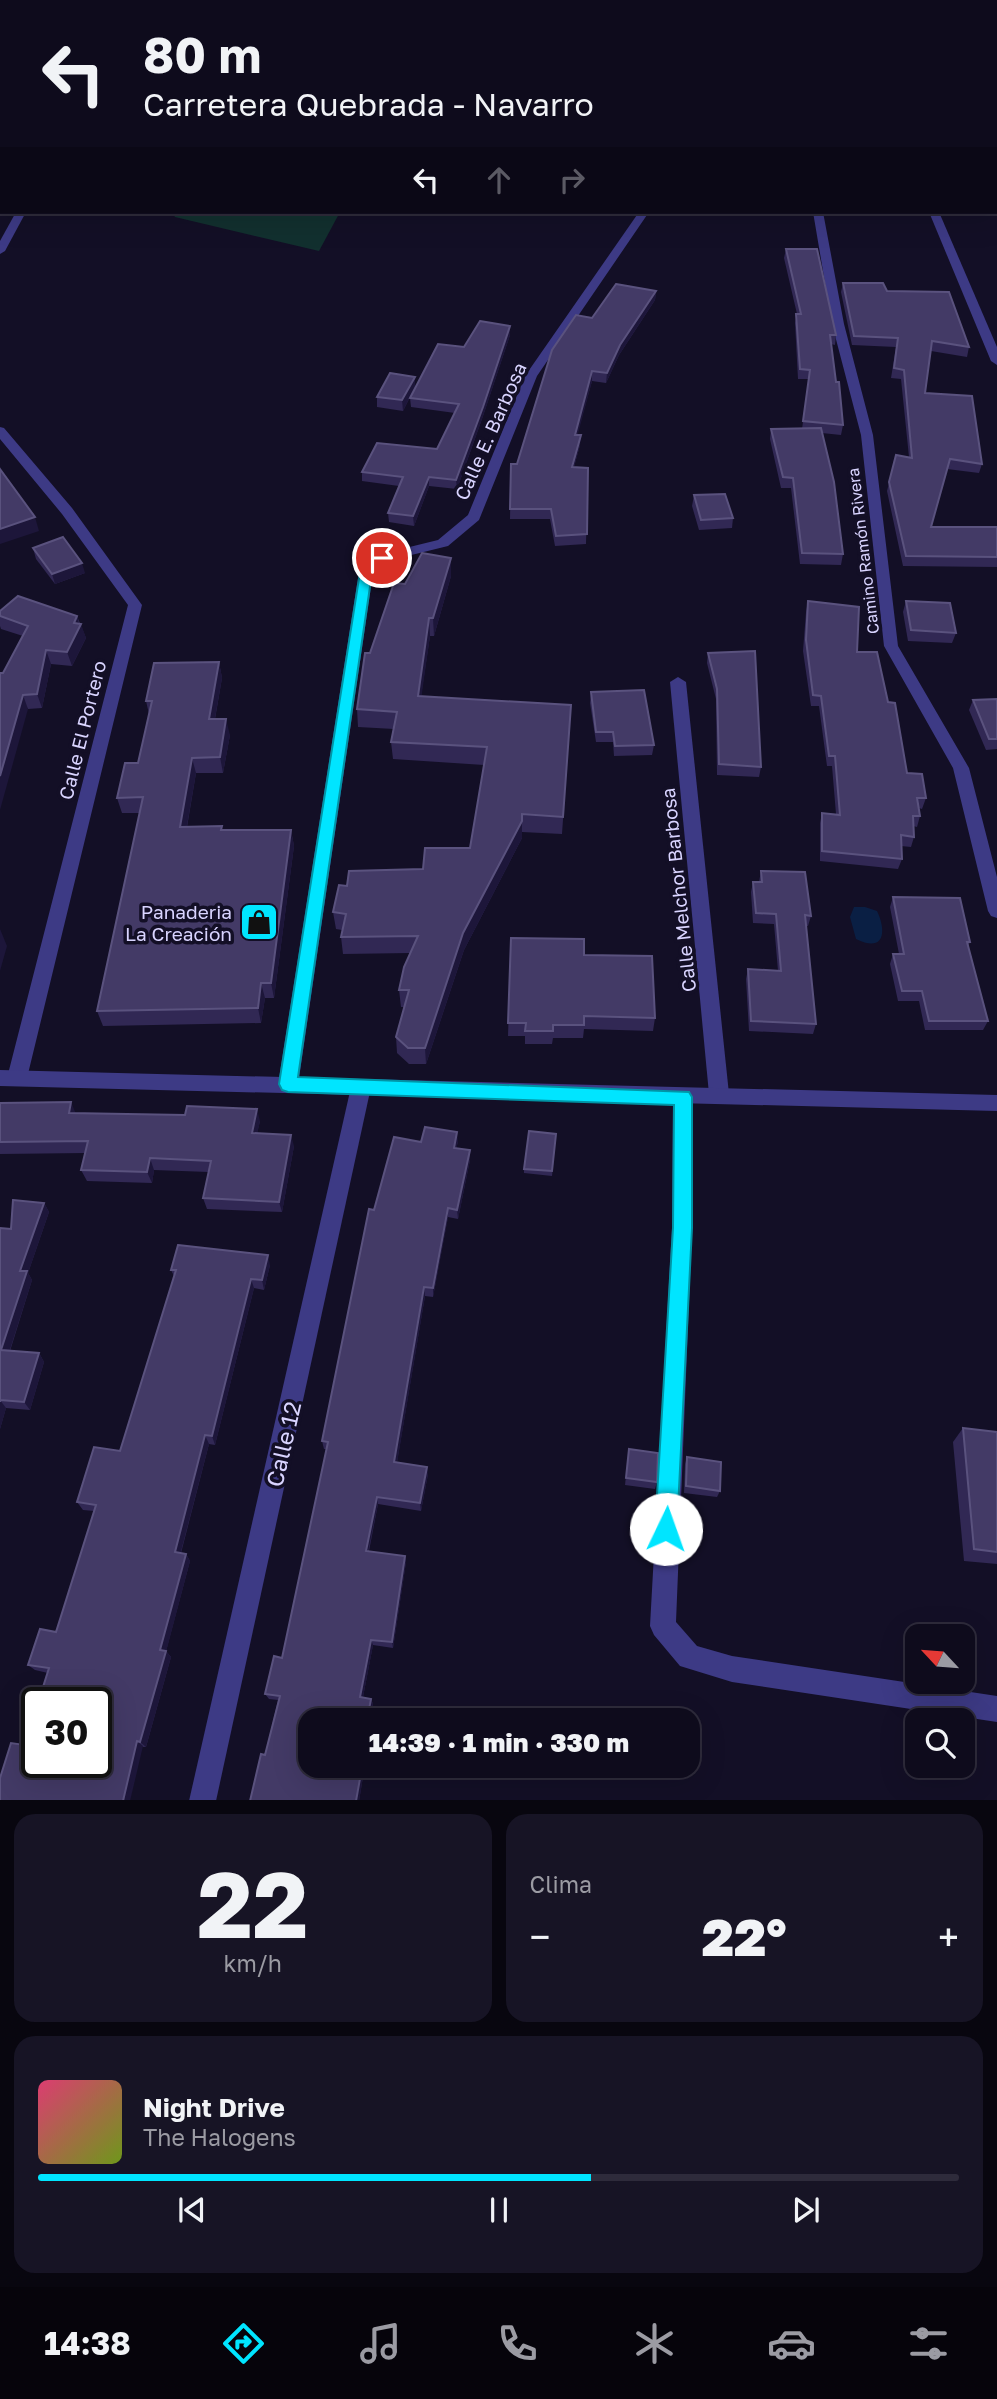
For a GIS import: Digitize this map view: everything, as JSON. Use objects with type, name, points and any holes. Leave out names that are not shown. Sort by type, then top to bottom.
[{"type":"street","points":[[0,251],[20,214]]},
{"type":"street","name":"Calle E. Barbosa","points":[[288,1084],[366,572],[382,558],[443,543],[474,517],[531,376],[643,214]]},
{"type":"street","name":"Camino Ramón Rivera","points":[[818,214],[838,324],[867,435],[891,646],[961,768],[997,911]]},
{"type":"street","points":[[935,214],[997,361]]},
{"type":"street","name":"Calle El Portero","points":[[0,431],[67,511],[135,606],[9,1078]]},
{"type":"street","name":"Calle Melchor Barbosa","points":[[678,682],[719,1094]]},
{"type":"street","points":[[9,1078],[997,1103]]},
{"type":"street","name":"Calle 12","points":[[202,1800],[361,1087]]},
{"type":"street","points":[[683,1097],[682,1228],[663,1626],[690,1657],[732,1669],[997,1709]]},
{"type":"green space","points":[[173,214],[339,214],[319,251],[175,217]]},
{"type":"water","points":[[854,907],[877,911],[882,926],[878,942],[865,943],[856,939],[850,917]]},
{"type":"building","points":[[786,249],[817,249],[836,335],[830,335],[836,382],[839,382],[843,425],[803,421],[810,370],[800,369],[796,314],[801,314]]},
{"type":"building","points":[[843,283],[883,283],[887,291],[949,292],[969,347],[932,341],[925,393],[972,396],[982,464],[950,459],[931,527],[997,527],[997,557],[906,556],[889,482],[896,455],[912,458],[904,370],[894,368],[898,338],[854,336]]},
{"type":"building","points":[[616,284],[656,291],[620,345],[607,373],[592,371],[575,435],[581,435],[572,467],[588,468],[587,534],[556,536],[551,509],[510,509],[511,464],[517,464],[552,350],[576,315],[592,318]]},
{"type":"building","points":[[480,321],[510,326],[456,480],[429,477],[413,516],[388,513],[403,477],[362,472],[377,443],[437,449],[459,404],[410,398],[438,344],[464,347]]},
{"type":"building","points":[[390,373],[415,377],[402,400],[377,397]]},
{"type":"building","points":[[821,428],[834,482],[843,554],[802,553],[793,478],[783,477],[771,429]]},
{"type":"building","points":[[0,469],[35,517],[0,529]]},
{"type":"building","points":[[725,494],[733,518],[701,520],[694,495]]},
{"type":"building","points":[[63,537],[82,563],[52,574],[33,548]]},
{"type":"building","points":[[422,553],[451,558],[433,618],[429,618],[418,696],[571,705],[563,817],[522,814],[522,821],[463,933],[425,1048],[408,1048],[396,1037],[409,990],[399,990],[404,967],[418,936],[341,937],[346,914],[333,912],[339,885],[347,886],[349,871],[423,869],[425,848],[470,848],[487,747],[391,742],[397,712],[357,709],[365,653],[370,653],[394,583],[405,584]]},
{"type":"building","points":[[18,596],[77,616],[74,623],[81,624],[67,652],[46,650],[37,694],[23,695],[0,776],[0,673],[3,673],[28,626],[0,616],[0,611]]},
{"type":"building","points":[[808,601],[859,607],[857,652],[877,652],[888,702],[895,703],[907,773],[922,774],[926,798],[917,798],[920,816],[913,816],[914,837],[901,835],[902,859],[822,851],[822,813],[840,815],[835,756],[829,756],[821,696],[813,695],[806,640]]},
{"type":"building","points":[[906,601],[950,603],[956,633],[911,630]]},
{"type":"building","points":[[755,651],[761,767],[719,764],[717,689],[708,653]]},
{"type":"building","points":[[219,662],[209,719],[226,719],[220,757],[192,758],[180,827],[222,826],[221,830],[291,830],[271,983],[261,983],[258,1008],[97,1011],[143,797],[117,798],[125,763],[138,763],[152,701],[146,701],[154,663]]},
{"type":"building","points":[[644,690],[654,745],[615,746],[613,732],[596,732],[591,692]]},
{"type":"building","points":[[997,699],[997,739],[989,739],[973,700]]},
{"type":"building","points":[[761,871],[805,872],[811,916],[805,915],[816,1024],[751,1021],[748,969],[781,971],[776,914],[756,913],[753,882],[762,882]]},
{"type":"building","points":[[893,897],[960,898],[970,942],[967,942],[988,1021],[929,1021],[922,991],[902,991],[893,954],[904,954]]},
{"type":"building","points":[[511,938],[584,939],[584,955],[652,956],[655,1018],[584,1016],[584,1025],[553,1025],[553,1031],[525,1031],[526,1023],[508,1023]]},
{"type":"building","points":[[71,1102],[69,1113],[185,1115],[187,1106],[257,1109],[252,1133],[291,1135],[279,1202],[203,1198],[211,1161],[150,1158],[147,1172],[81,1170],[88,1141],[0,1142],[0,1103]]},
{"type":"building","points":[[425,1127],[457,1132],[454,1148],[470,1150],[457,1210],[448,1208],[433,1288],[424,1287],[394,1462],[427,1467],[420,1503],[377,1497],[366,1551],[405,1556],[392,1642],[371,1640],[360,1697],[371,1699],[369,1708],[298,1708],[298,1778],[360,1778],[356,1800],[250,1800],[261,1754],[265,1755],[280,1696],[265,1694],[274,1656],[282,1658],[328,1442],[322,1441],[369,1209],[374,1210],[394,1137],[421,1142]]},
{"type":"building","points":[[529,1131],[556,1134],[552,1171],[524,1169]]},
{"type":"building","points":[[13,1200],[44,1203],[20,1271],[27,1271],[1,1350],[39,1353],[24,1402],[0,1400],[0,1228],[11,1229]]},
{"type":"building","points":[[178,1245],[268,1255],[262,1280],[251,1279],[212,1436],[205,1435],[175,1552],[186,1554],[160,1650],[166,1651],[140,1742],[137,1741],[123,1800],[0,1800],[0,1778],[11,1743],[21,1745],[21,1778],[112,1778],[112,1687],[43,1687],[49,1668],[28,1665],[40,1629],[56,1632],[96,1505],[77,1502],[94,1447],[120,1451],[176,1270],[171,1270]]},
{"type":"building","points":[[963,1428],[997,1432],[997,1552],[974,1549]]},
{"type":"building","points":[[629,1449],[658,1453],[657,1482],[626,1478]]},
{"type":"building","points":[[687,1457],[721,1462],[720,1491],[686,1486]]},
{"type":"place","name":"Panaderia La Creación","points":[[259,922]]},
{"type":"route","points":[[382,558],[366,572],[288,1084],[683,1097],[682,1228],[666,1529]]}]
